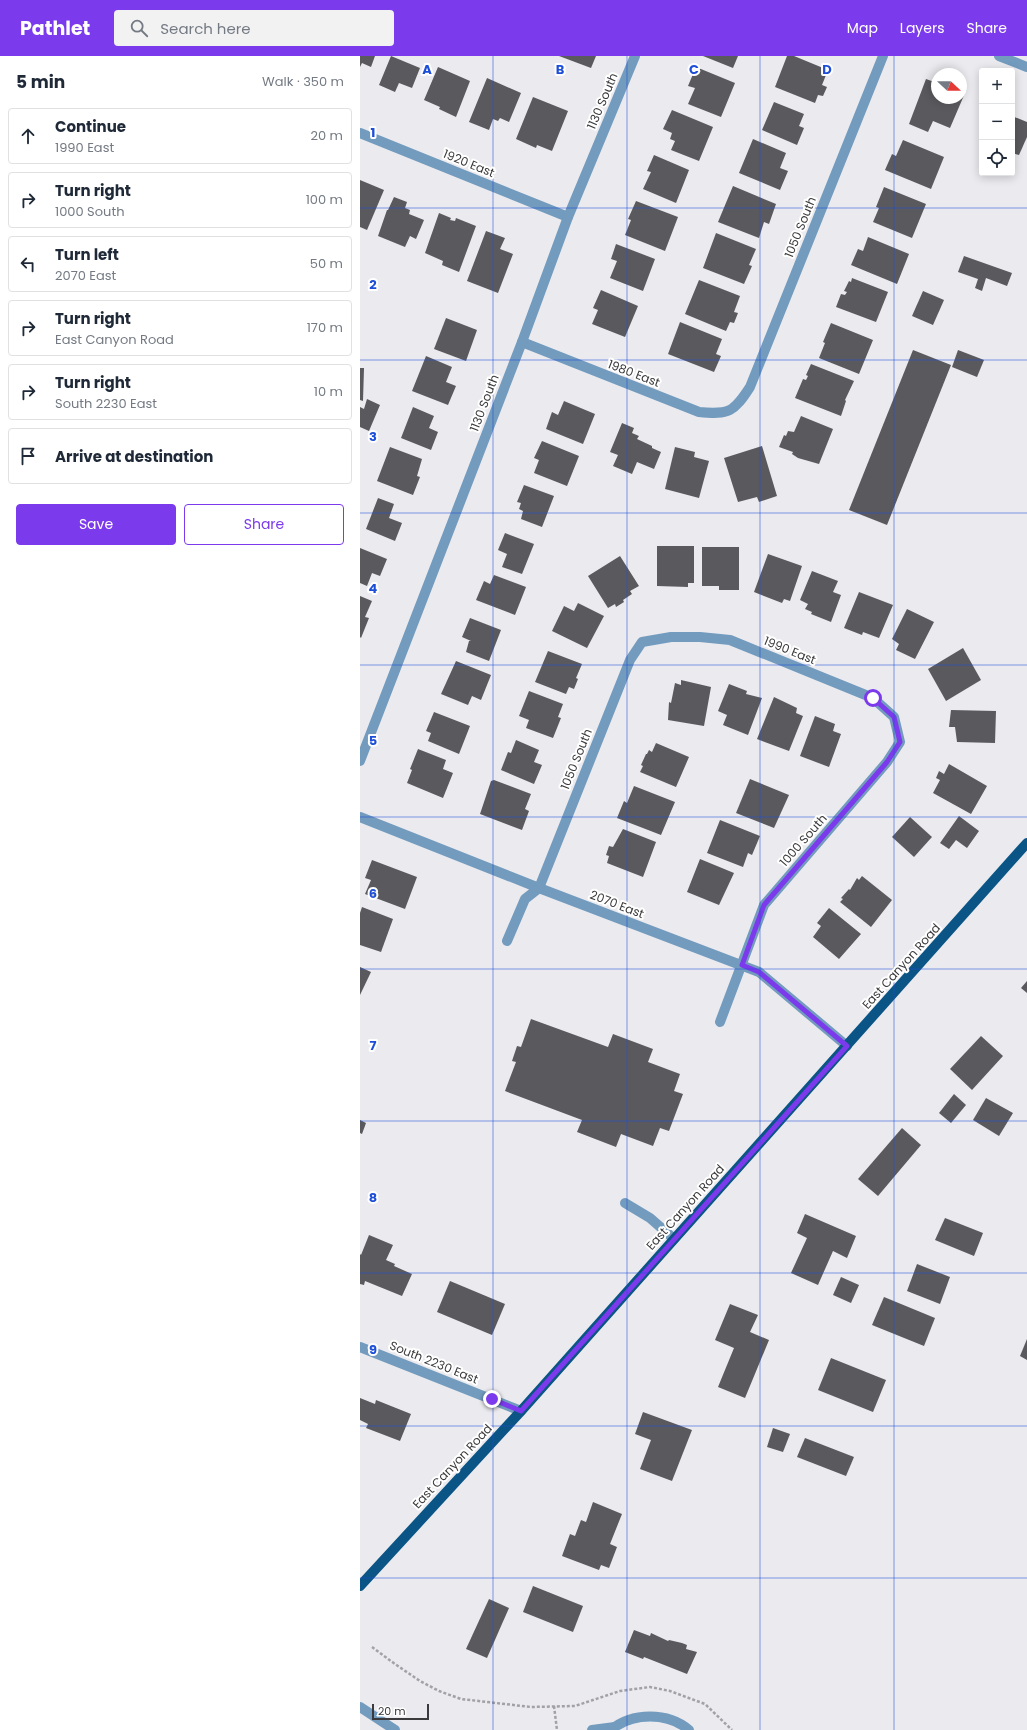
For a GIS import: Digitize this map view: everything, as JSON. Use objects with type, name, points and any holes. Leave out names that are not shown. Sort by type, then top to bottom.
[{"type":"main road","name":"East Canyon Road","points":[[360,1586],[521,1411],[1027,843]]},
{"type":"street","name":"1130 South","points":[[360,761],[522,342],[568,217],[635,56]]},
{"type":"street","name":"1050 South","points":[[738,405],[750,387],[883,56]]},
{"type":"street","points":[[999,56],[1027,68]]},
{"type":"street","name":"1920 East","points":[[360,132],[568,217]]},
{"type":"street","name":"1980 East","points":[[522,342],[699,412],[721,414],[738,405]]},
{"type":"street","name":"1990 East","points":[[642,642],[671,636],[730,640],[873,698],[894,717],[900,742]]},
{"type":"street","name":"1050 South","points":[[538,888],[630,660],[642,642]]},
{"type":"street","name":"1000 South","points":[[720,1022],[764,905],[887,762],[900,742]]},
{"type":"street","name":"2070 East","points":[[360,817],[538,888],[759,972],[847,1046]]},
{"type":"street","points":[[508,941],[525,899],[538,888]]},
{"type":"street","points":[[625,1203],[650,1218],[674,1239]]},
{"type":"street","name":"South 2230 East","points":[[360,1347],[521,1411]]},
{"type":"street","points":[[360,1707],[395,1730]]},
{"type":"street","points":[[592,1730],[613,1728],[631,1718],[650,1716],[668,1718],[689,1730]]},
{"type":"path","points":[[372,1647],[420,1681],[439,1691],[461,1699],[524,1706],[575,1706],[620,1691],[650,1687],[670,1691],[705,1704],[732,1730]]},
{"type":"path","points":[[554,1706],[558,1730]]},
{"type":"building","points":[[360,56],[375,56],[371,67],[362,63],[360,67]]},
{"type":"building","points":[[391,56],[420,68],[412,88],[399,83],[395,92],[379,85]]},
{"type":"building","points":[[559,56],[596,56],[591,68]]},
{"type":"building","points":[[703,56],[738,56],[733,68]]},
{"type":"building","points":[[787,56],[794,56],[828,70],[822,85],[827,87],[823,96],[818,95],[815,103],[775,87]]},
{"type":"building","points":[[438,67],[470,81],[456,117],[439,109],[440,107],[424,100]]},
{"type":"building","points":[[696,67],[735,83],[721,117],[688,104],[695,88],[688,86]]},
{"type":"building","points":[[487,78],[521,93],[509,122],[500,118],[498,121],[493,119],[489,130],[469,122]]},
{"type":"building","points":[[926,79],[931,81],[931,104],[960,104],[950,128],[933,121],[928,132],[909,124]]},
{"type":"building","points":[[533,97],[568,111],[552,151],[537,145],[536,148],[516,139]]},
{"type":"building","points":[[774,102],[804,114],[799,126],[804,128],[797,145],[762,130]]},
{"type":"building","points":[[672,110],[713,127],[699,161],[671,150],[675,141],[670,139],[672,133],[663,129]]},
{"type":"building","points":[[1015,117],[1027,122],[1027,137],[1019,155],[1015,154]]},
{"type":"building","points":[[753,139],[786,153],[780,168],[788,171],[780,190],[739,173]]},
{"type":"building","points":[[903,140],[944,157],[931,189],[885,170],[892,154],[896,156]]},
{"type":"building","points":[[654,155],[689,170],[676,203],[643,189],[651,172],[647,171]]},
{"type":"building","points":[[360,180],[384,190],[367,230],[360,227]]},
{"type":"building","points":[[733,186],[776,204],[769,224],[764,222],[759,238],[718,222]]},
{"type":"building","points":[[884,187],[926,204],[912,238],[873,222],[879,208],[876,207]]},
{"type":"building","points":[[394,197],[407,202],[405,208],[410,210],[409,214],[424,220],[416,239],[410,236],[405,247],[378,236],[387,210]]},
{"type":"building","points":[[636,201],[678,217],[665,251],[625,235],[631,220],[628,219]]},
{"type":"building","points":[[439,213],[451,218],[450,220],[455,221],[456,218],[476,226],[459,272],[442,265],[443,261],[425,253]]},
{"type":"building","points":[[486,231],[505,238],[500,249],[513,254],[498,293],[467,281]]},
{"type":"building","points":[[716,233],[756,249],[749,265],[752,266],[744,284],[703,268]]},
{"type":"building","points":[[868,237],[909,254],[897,284],[851,265],[858,249],[863,251]]},
{"type":"building","points":[[616,244],[655,259],[643,291],[610,278],[617,261],[611,259]]},
{"type":"building","points":[[964,256],[1012,273],[1007,286],[986,278],[982,291],[975,288],[978,279],[958,272]]},
{"type":"building","points":[[852,278],[888,292],[876,322],[836,307],[841,294],[845,295],[847,292],[844,291],[849,281],[851,282]]},
{"type":"building","points":[[699,280],[740,296],[734,312],[738,313],[734,323],[730,322],[726,331],[685,314]]},
{"type":"building","points":[[601,290],[638,306],[625,337],[592,324],[598,310],[593,308]]},
{"type":"building","points":[[923,291],[944,300],[933,325],[912,316]]},
{"type":"building","points":[[446,318],[477,330],[466,361],[434,349]]},
{"type":"building","points":[[680,322],[722,339],[716,354],[721,356],[714,372],[668,354]]},
{"type":"building","points":[[831,323],[873,340],[859,374],[819,358],[825,343],[823,342]]},
{"type":"building","points":[[913,350],[951,365],[887,525],[849,510]]},
{"type":"building","points":[[958,350],[984,360],[977,377],[952,367]]},
{"type":"building","points":[[426,356],[452,367],[446,382],[456,386],[448,405],[412,391]]},
{"type":"building","points":[[811,364],[854,381],[845,400],[846,401],[841,416],[795,398],[803,379],[806,380],[808,376],[806,375]]},
{"type":"building","points":[[360,368],[364,368],[363,401],[360,400]]},
{"type":"building","points":[[367,399],[380,405],[369,431],[360,427],[360,407],[364,409]]},
{"type":"building","points":[[564,401],[595,414],[583,444],[546,429],[552,412],[558,415]]},
{"type":"building","points":[[413,407],[434,416],[429,428],[438,432],[431,450],[401,438]]},
{"type":"building","points":[[801,416],[833,429],[819,464],[798,458],[792,454],[793,452],[779,447],[784,435],[786,436],[788,431],[794,432]]},
{"type":"building","points":[[622,423],[634,428],[632,433],[639,436],[637,439],[661,452],[654,469],[637,462],[632,474],[613,466],[618,455],[610,452]]},
{"type":"building","points":[[542,441],[579,456],[567,486],[534,473],[539,460],[534,458]]},
{"type":"building","points":[[762,446],[777,496],[759,502],[757,497],[738,502],[724,458]]},
{"type":"building","points":[[390,447],[422,459],[417,476],[420,477],[413,495],[377,481]]},
{"type":"building","points":[[675,447],[695,452],[694,457],[709,461],[699,498],[665,489]]},
{"type":"building","points":[[524,485],[554,496],[542,527],[521,519],[523,511],[519,509],[521,503],[517,502]]},
{"type":"building","points":[[378,498],[394,504],[389,518],[402,523],[395,541],[366,529]]},
{"type":"building","points":[[505,533],[534,544],[522,574],[502,567],[507,554],[498,550]]},
{"type":"building","points":[[657,546],[694,546],[694,583],[688,583],[688,587],[657,586]]},
{"type":"building","points":[[702,547],[739,547],[739,590],[719,590],[719,586],[702,586]]},
{"type":"building","points":[[360,548],[387,559],[380,576],[372,573],[367,586],[360,583]]},
{"type":"building","points":[[768,554],[802,566],[790,601],[784,599],[782,603],[754,592]]},
{"type":"building","points":[[620,556],[639,586],[630,591],[632,594],[623,600],[624,602],[616,607],[615,604],[608,608],[588,576]]},
{"type":"building","points":[[812,571],[838,581],[833,592],[841,595],[831,622],[811,614],[812,612],[805,609],[808,604],[800,600]]},
{"type":"building","points":[[494,575],[526,587],[515,615],[476,600],[484,581],[490,584]]},
{"type":"building","points":[[859,592],[893,605],[879,638],[863,632],[862,635],[844,628]]},
{"type":"building","points":[[360,596],[372,601],[365,617],[369,618],[361,638],[360,637]]},
{"type":"building","points":[[578,603],[604,616],[587,648],[552,631],[564,606],[574,611]]},
{"type":"building","points":[[907,609],[934,622],[915,659],[896,650],[899,644],[892,639]]},
{"type":"building","points":[[470,618],[501,630],[489,661],[466,652],[469,641],[471,641],[462,637]]},
{"type":"building","points":[[963,648],[981,680],[946,701],[928,669]]},
{"type":"building","points":[[548,651],[582,664],[576,678],[578,679],[574,689],[569,687],[566,694],[535,682]]},
{"type":"building","points":[[456,661],[491,675],[481,700],[472,696],[468,705],[441,694]]},
{"type":"building","points":[[681,680],[711,687],[704,726],[668,720],[669,702],[671,703],[675,683],[681,685]]},
{"type":"building","points":[[729,684],[747,691],[746,694],[762,698],[748,735],[723,725],[727,715],[718,711]]},
{"type":"building","points":[[529,691],[563,704],[558,717],[561,718],[553,738],[526,728],[529,720],[519,716]]},
{"type":"building","points":[[774,697],[797,708],[796,713],[803,716],[789,751],[757,739]]},
{"type":"building","points":[[951,710],[996,711],[995,743],[957,742],[955,727],[949,727]]},
{"type":"building","points":[[434,712],[470,726],[459,754],[428,741],[431,733],[426,731]]},
{"type":"building","points":[[815,716],[835,724],[833,731],[841,734],[829,767],[800,756]]},
{"type":"building","points":[[516,740],[539,750],[534,762],[542,765],[534,784],[501,770],[508,752],[511,753]]},
{"type":"building","points":[[656,743],[689,757],[676,787],[640,772],[643,766],[641,765],[646,754],[649,750],[652,752]]},
{"type":"building","points":[[418,749],[446,760],[443,769],[453,773],[443,798],[407,783],[412,770],[410,769]]},
{"type":"building","points":[[949,764],[987,786],[971,814],[933,793],[940,780],[936,778],[939,771],[944,774]]},
{"type":"building","points":[[750,779],[789,795],[774,828],[736,813]]},
{"type":"building","points":[[494,780],[531,794],[525,809],[529,811],[522,830],[480,814],[491,781]]},
{"type":"building","points":[[634,786],[675,802],[661,835],[617,818],[624,801],[627,803]]},
{"type":"building","points":[[959,816],[979,831],[967,848],[956,840],[949,849],[940,843]]},
{"type":"building","points":[[910,817],[932,837],[914,857],[892,837]]},
{"type":"building","points":[[720,820],[760,836],[752,855],[748,853],[743,867],[707,853]]},
{"type":"building","points":[[623,829],[656,842],[643,877],[607,863],[609,856],[606,855],[609,846],[613,847]]},
{"type":"building","points":[[700,859],[734,873],[719,905],[687,892]]},
{"type":"building","points":[[372,860],[417,877],[405,909],[365,894],[371,880],[365,878]]},
{"type":"building","points":[[862,876],[892,900],[871,927],[840,902],[843,899],[841,898],[849,889],[850,890],[857,878],[859,880]]},
{"type":"building","points":[[362,907],[393,919],[381,952],[360,945],[360,913]]},
{"type":"building","points":[[829,908],[861,934],[839,959],[813,937],[821,926],[817,923]]},
{"type":"building","points":[[360,967],[371,972],[360,995]]},
{"type":"building","points":[[1027,981],[1027,993],[1021,988]]},
{"type":"building","points":[[531,1019],[608,1047],[613,1034],[653,1049],[648,1062],[680,1074],[674,1091],[683,1094],[669,1131],[660,1128],[653,1146],[621,1134],[616,1147],[577,1132],[582,1120],[505,1091],[516,1062],[512,1061],[517,1046],[521,1047]]},
{"type":"building","points":[[981,1036],[1003,1056],[972,1090],[950,1069]]},
{"type":"building","points":[[954,1094],[966,1105],[951,1123],[939,1113]]},
{"type":"building","points":[[986,1098],[1013,1113],[999,1136],[973,1120]]},
{"type":"building","points":[[360,1120],[366,1123],[362,1134],[360,1133]]},
{"type":"building","points":[[902,1128],[921,1145],[878,1196],[858,1179]]},
{"type":"building","points":[[805,1214],[856,1236],[847,1258],[833,1251],[818,1285],[791,1273],[807,1238],[797,1233]]},
{"type":"building","points":[[945,1218],[983,1233],[974,1256],[935,1240]]},
{"type":"building","points":[[369,1235],[393,1245],[386,1260],[395,1264],[394,1266],[412,1274],[402,1296],[365,1281],[364,1285],[360,1284],[360,1254],[361,1255]]},
{"type":"building","points":[[917,1264],[950,1277],[940,1304],[907,1291]]},
{"type":"building","points":[[841,1277],[859,1285],[851,1303],[833,1295]]},
{"type":"building","points":[[450,1281],[505,1304],[492,1335],[437,1312]]},
{"type":"building","points":[[884,1297],[935,1318],[924,1346],[872,1325]]},
{"type":"building","points":[[730,1304],[758,1315],[750,1332],[769,1340],[745,1398],[718,1387],[734,1348],[715,1340]]},
{"type":"building","points":[[1027,1339],[1027,1360],[1020,1356]]},
{"type":"building","points":[[831,1358],[886,1380],[873,1412],[818,1390]]},
{"type":"building","points":[[360,1398],[375,1404],[376,1400],[411,1414],[400,1441],[366,1428],[368,1424],[360,1420]]},
{"type":"building","points":[[643,1412],[692,1430],[672,1481],[640,1469],[651,1440],[635,1434]]},
{"type":"building","points":[[773,1428],[790,1434],[783,1452],[767,1447]]},
{"type":"building","points":[[805,1438],[854,1457],[846,1476],[797,1457]]},
{"type":"building","points":[[593,1502],[622,1514],[610,1544],[617,1547],[609,1568],[601,1565],[599,1570],[562,1556],[570,1534],[575,1536],[581,1520],[586,1522]]},
{"type":"building","points":[[533,1586],[583,1606],[573,1632],[523,1612]]},
{"type":"building","points":[[489,1599],[509,1608],[487,1658],[466,1649]]},
{"type":"building","points":[[634,1630],[650,1636],[651,1633],[668,1641],[682,1643],[687,1645],[686,1649],[697,1652],[687,1674],[644,1657],[643,1659],[625,1652]]},
{"type":"route","points":[[492,1399],[521,1411],[847,1046],[759,972],[742,965],[764,905],[887,762],[900,742],[894,717],[873,698]]}]
